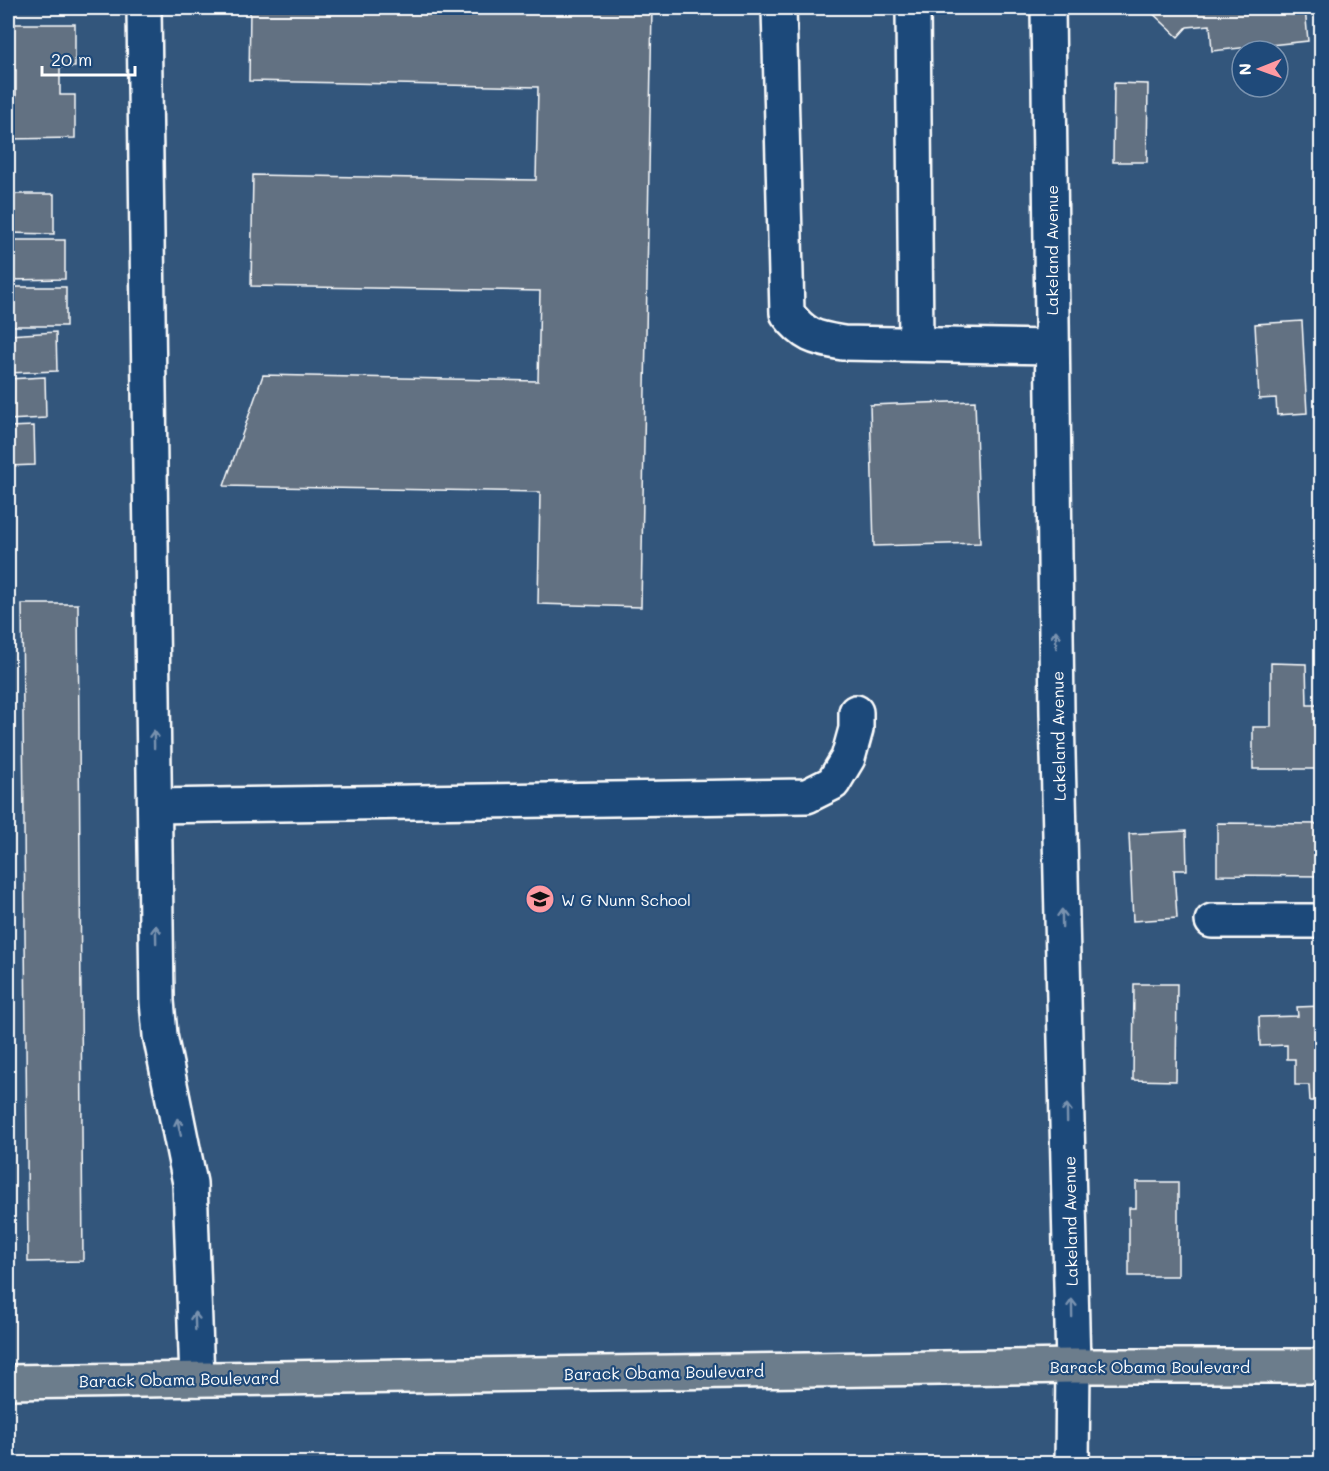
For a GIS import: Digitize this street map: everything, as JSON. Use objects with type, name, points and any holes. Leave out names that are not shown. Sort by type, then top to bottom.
[{"type":"main road","name":"Barack Obama Boulevard","points":[[8,1382],[1073,1366],[1322,1366]]},
{"type":"street","points":[[144,8],[159,1023],[190,1183],[197,1379]]},
{"type":"street","points":[[779,8],[787,314],[799,329],[815,338],[843,343],[1052,347]]},
{"type":"street","points":[[913,8],[916,344]]},
{"type":"street","name":"Lakeland Avenue","points":[[1048,8],[1057,701],[1073,1366],[1072,1464]]},
{"type":"street","points":[[155,806],[807,796],[833,783],[848,758],[856,729],[856,712]]},
{"type":"street","points":[[1212,921],[1322,921]]},
{"type":"building","points":[[250,8],[652,8],[641,607],[538,604],[540,492],[224,486],[263,375],[538,381],[540,291],[251,286],[253,175],[536,180],[538,87],[249,81]]},
{"type":"building","points":[[1147,8],[1305,8],[1308,41],[1290,43],[1290,39],[1230,39],[1230,49],[1212,51],[1210,25],[1187,27],[1178,37]]},
{"type":"building","points":[[8,24],[75,24],[75,67],[60,67],[60,95],[75,95],[75,138],[8,139],[8,97],[16,97],[16,70],[8,70]]},
{"type":"building","points":[[1114,83],[1148,84],[1147,162],[1113,162]]},
{"type":"building","points":[[8,194],[54,194],[54,234],[8,233]]},
{"type":"building","points":[[8,240],[65,240],[65,279],[8,280]]},
{"type":"building","points":[[8,287],[66,287],[66,326],[8,326]]},
{"type":"building","points":[[1302,321],[1307,413],[1277,415],[1276,398],[1259,399],[1255,324]]},
{"type":"building","points":[[56,332],[57,371],[8,373],[8,335]]},
{"type":"building","points":[[45,377],[46,418],[8,420],[8,379]]},
{"type":"building","points":[[975,401],[980,543],[874,546],[870,405]]},
{"type":"building","points":[[34,426],[35,465],[8,466],[8,427]]},
{"type":"building","points":[[8,522],[11,522],[11,560],[8,560]]},
{"type":"building","points":[[22,604],[78,604],[83,1261],[28,1262]]},
{"type":"building","points":[[1271,663],[1306,664],[1307,705],[1318,705],[1322,769],[1253,769],[1253,727],[1271,727]]},
{"type":"building","points":[[1217,823],[1322,824],[1322,876],[1217,875]]},
{"type":"building","points":[[1186,831],[1187,870],[1174,870],[1177,918],[1133,921],[1129,834]]},
{"type":"building","points":[[1134,984],[1177,984],[1176,1081],[1133,1080]]},
{"type":"building","points":[[1322,1006],[1322,1101],[1310,1101],[1309,1085],[1295,1085],[1295,1059],[1287,1059],[1287,1045],[1260,1046],[1259,1017],[1298,1016],[1297,1007]]},
{"type":"building","points":[[1136,1182],[1178,1182],[1178,1276],[1129,1276],[1129,1208],[1136,1208]]},
{"type":"place","name":"W G Nunn School","points":[[540,899]]}]
